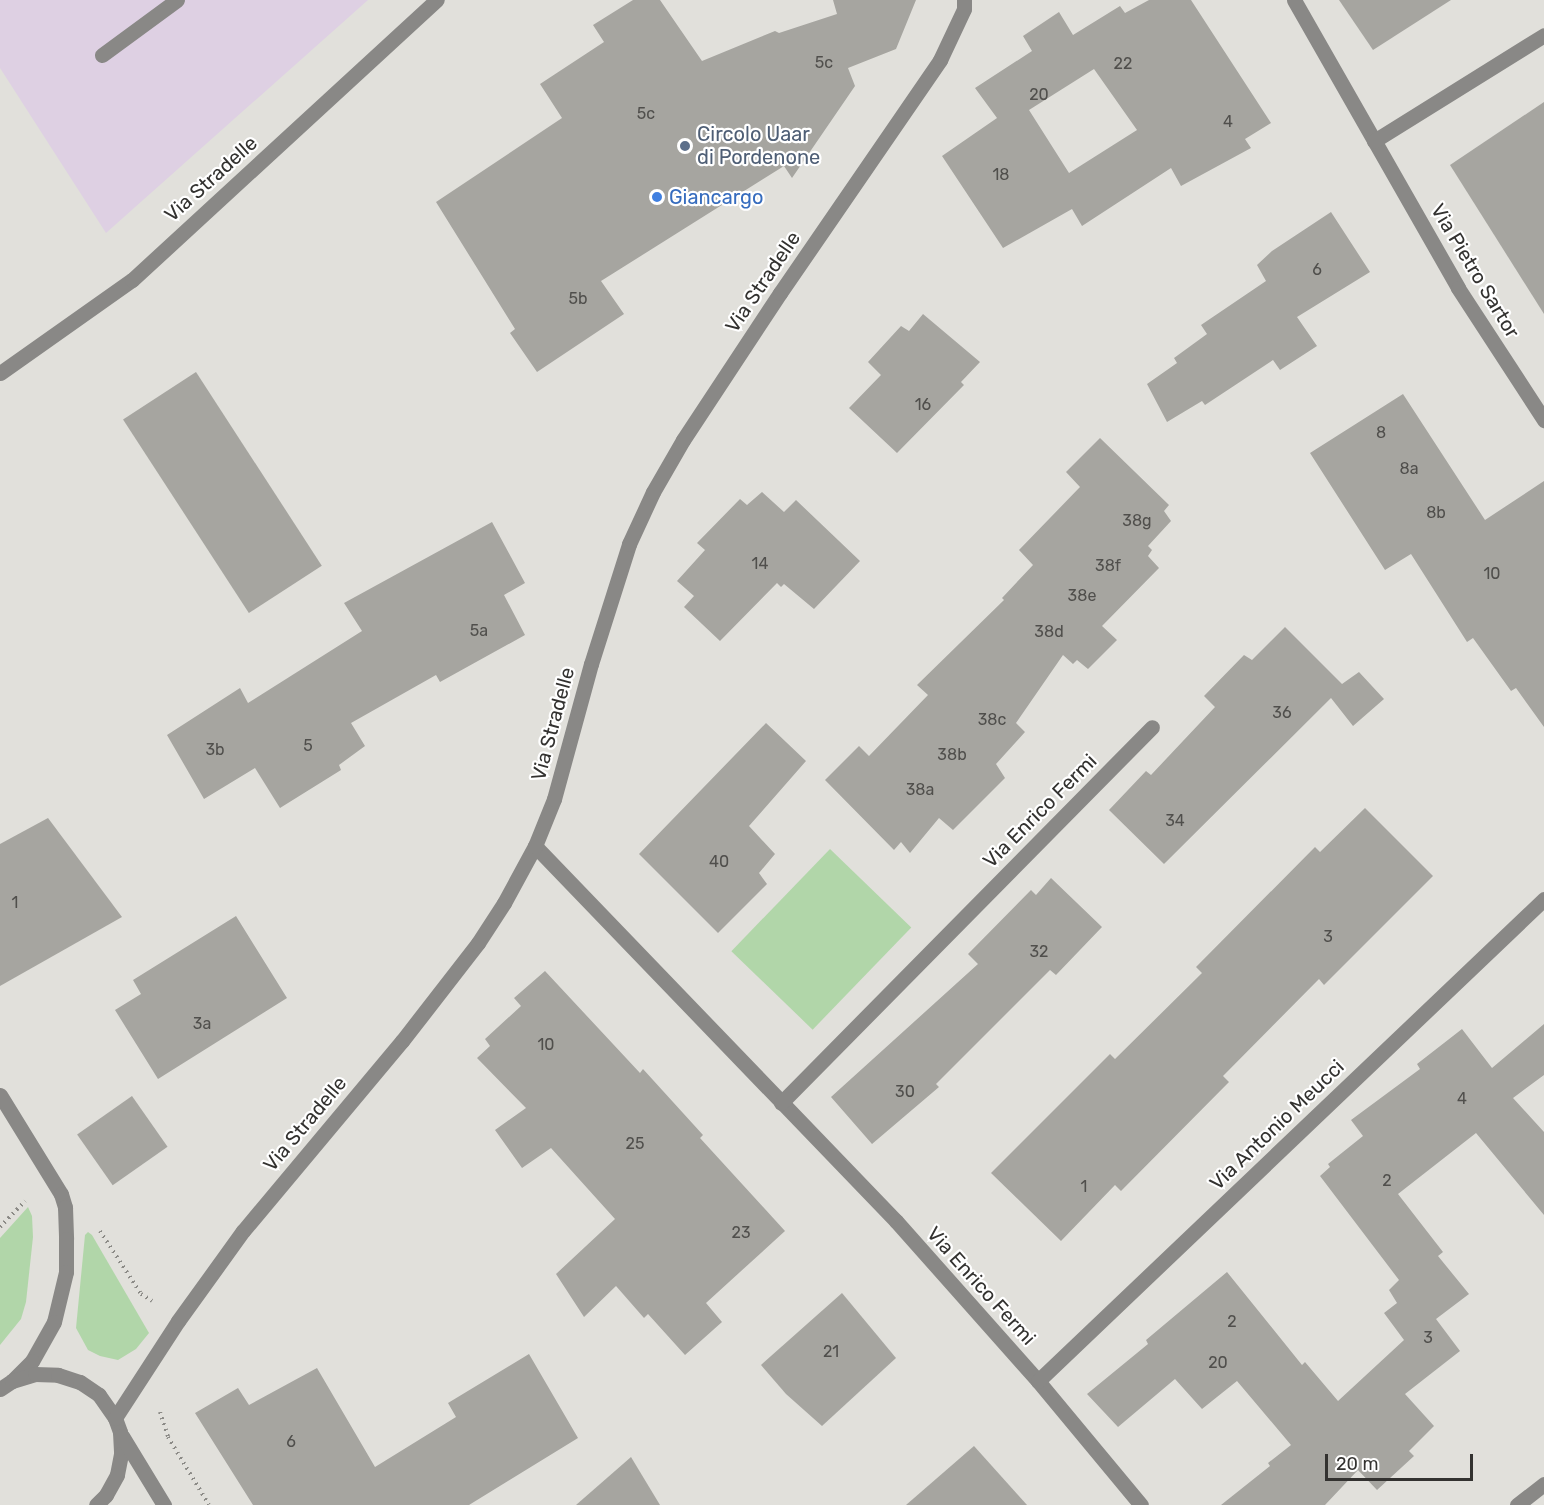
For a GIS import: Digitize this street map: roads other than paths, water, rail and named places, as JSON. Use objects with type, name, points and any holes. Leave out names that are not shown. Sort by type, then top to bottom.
[{"type":"street","points":[[102,55],[177,0]]},
{"type":"street","name":"Via Stradelle","points":[[0,373],[132,280],[437,0]]},
{"type":"street","name":"Via Stradelle","points":[[117,1425],[178,1321],[243,1231],[402,1041],[478,943],[536,846],[554,799],[591,664],[629,544],[653,492],[683,440],[774,303],[940,60],[964,9],[964,0]]},
{"type":"street","name":"Via Pietro Sartor","points":[[1294,0],[1458,288],[1544,420]]},
{"type":"street","points":[[1374,141],[1544,35]]},
{"type":"street","name":"Via Enrico Fermi","points":[[781,1103],[1152,727]]},
{"type":"street","name":"Via Enrico Fermi","points":[[536,846],[896,1221],[1038,1381],[1141,1505]]},
{"type":"street","name":"Via Antonio Meucci","points":[[1038,1381],[1544,898]]},
{"type":"street","points":[[0,1095],[61,1194],[66,1239],[66,1272],[54,1322],[32,1361],[6,1385]]},
{"type":"street","points":[[6,1385],[34,1374],[58,1374],[80,1382],[99,1395],[164,1505]]},
{"type":"street","points":[[96,1505],[117,1476],[121,1454],[117,1425]]},
{"type":"street","points":[[1517,1505],[1544,1484]]},
{"type":"place","name":"Circolo Uaar di Pordenone","points":[[685,146]]},
{"type":"place","name":"Giancargo","points":[[657,197]]}]
